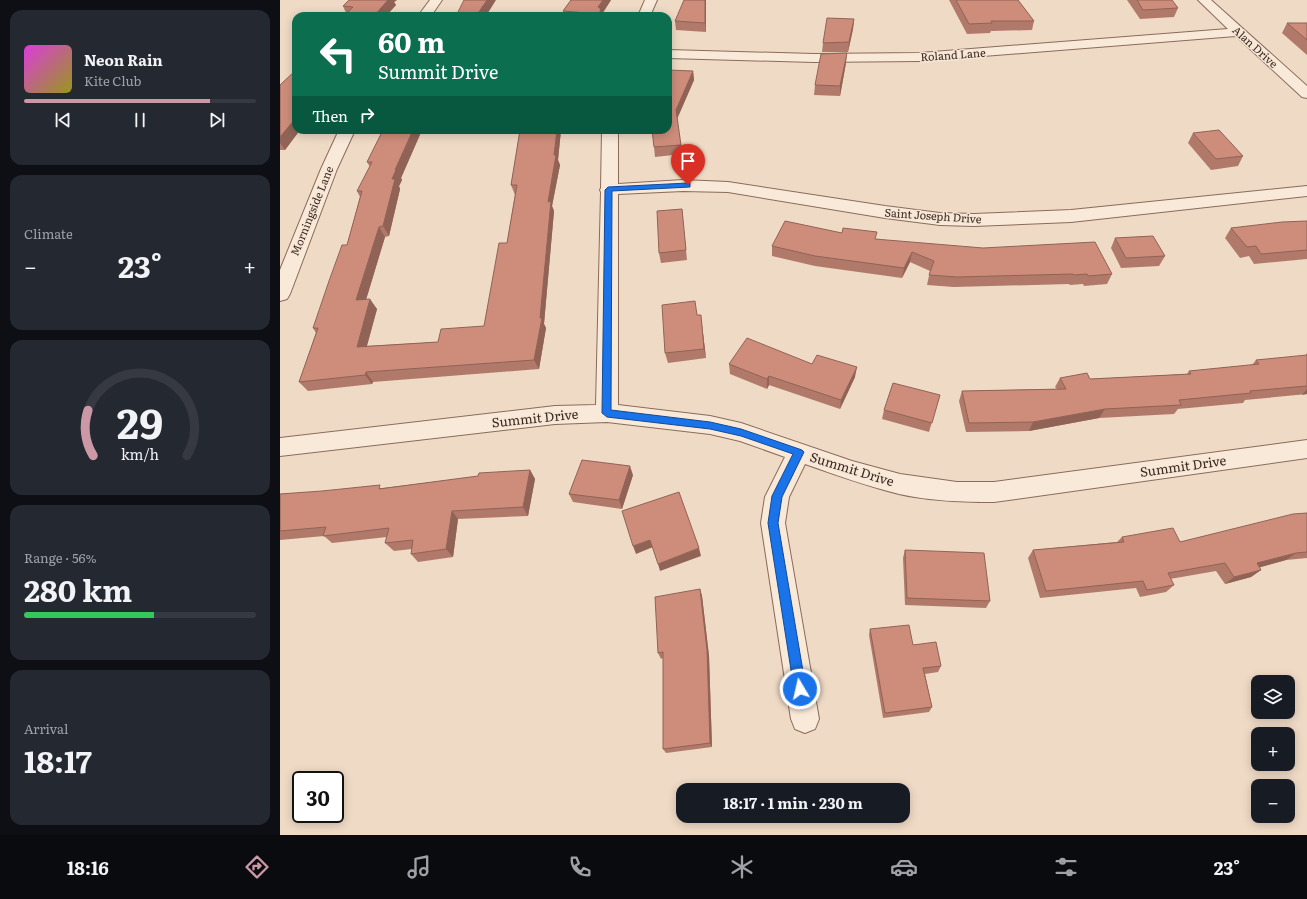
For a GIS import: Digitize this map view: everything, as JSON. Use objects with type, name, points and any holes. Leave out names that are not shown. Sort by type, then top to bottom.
[{"type":"street","points":[[427,12],[436,0]]},
{"type":"street","points":[[646,12],[651,0]]},
{"type":"street","name":"Alan Drive","points":[[1204,0],[1237,32],[1307,94]]},
{"type":"street","name":"Roland Lane","points":[[672,54],[821,58],[920,57],[1237,32]]},
{"type":"street","name":"Morningside Lane","points":[[280,294],[329,169],[345,134]]},
{"type":"street","points":[[607,413],[608,190],[610,134]]},
{"type":"street","name":"Saint Joseph Drive","points":[[608,190],[644,186],[714,186],[885,212],[940,219],[974,220],[1071,216],[1307,191]]},
{"type":"street","name":"Summit Drive","points":[[280,447],[555,415],[607,413],[710,425],[741,432],[852,471],[900,484],[957,492],[994,492],[1307,449]]},
{"type":"street","points":[[799,452],[777,496],[773,523],[805,720]]},
{"type":"building","points":[[349,0],[388,0],[378,12],[348,12],[353,7],[343,6]]},
{"type":"building","points":[[464,0],[487,0],[479,12],[458,12]]},
{"type":"building","points":[[571,0],[603,0],[598,7],[601,9],[600,12],[563,11]]},
{"type":"building","points":[[684,0],[705,0],[705,23],[675,21]]},
{"type":"building","points":[[956,0],[1018,0],[1034,21],[991,21],[992,23],[969,24]]},
{"type":"building","points":[[1137,0],[1172,0],[1178,8],[1143,10]]},
{"type":"building","points":[[827,18],[854,19],[849,42],[823,43]]},
{"type":"building","points":[[1287,23],[1307,23],[1307,40]]},
{"type":"building","points":[[847,53],[840,86],[815,85],[821,54]]},
{"type":"building","points":[[672,70],[693,71],[676,110],[681,145],[654,147],[652,134],[672,134]]},
{"type":"building","points":[[292,74],[292,123],[280,137],[280,85]]},
{"type":"building","points":[[1219,130],[1243,156],[1216,159],[1193,133]]},
{"type":"building","points":[[381,134],[411,134],[392,179],[395,179],[383,226],[379,227],[356,300],[370,299],[357,347],[438,342],[441,329],[484,326],[499,243],[507,243],[517,185],[511,185],[519,134],[557,134],[554,155],[556,155],[548,202],[551,201],[540,318],[542,318],[534,360],[366,372],[365,375],[299,382],[318,328],[313,328],[329,281],[342,245],[347,245],[362,191],[357,191],[372,162],[367,162]]},
{"type":"building","points":[[682,209],[686,250],[659,253],[657,211]]},
{"type":"building","points":[[785,221],[842,233],[843,228],[877,232],[875,239],[983,248],[1095,242],[1112,274],[1088,276],[1087,274],[1073,274],[957,277],[929,275],[934,261],[912,252],[904,268],[815,256],[772,246]]},
{"type":"building","points":[[1307,221],[1307,250],[1261,254],[1256,246],[1247,247],[1231,228],[1282,222]]},
{"type":"building","points":[[1153,236],[1165,256],[1126,258],[1115,238]]},
{"type":"building","points":[[695,301],[697,315],[701,315],[704,349],[665,353],[662,305]]},
{"type":"building","points":[[747,338],[812,364],[817,355],[857,367],[841,400],[769,376],[767,379],[729,364]]},
{"type":"building","points":[[1307,355],[1307,386],[1250,391],[1251,393],[1179,400],[1181,405],[1105,409],[1033,422],[969,423],[962,391],[1066,389],[1060,378],[1087,373],[1090,379],[1191,374],[1189,371],[1259,364],[1256,360]]},
{"type":"building","points":[[893,383],[940,395],[932,423],[884,410]]},
{"type":"building","points":[[582,460],[630,466],[619,500],[569,494]]},
{"type":"building","points":[[530,470],[523,507],[452,511],[446,549],[411,554],[413,540],[385,543],[389,528],[323,536],[326,527],[280,531],[280,494],[380,485],[379,489],[478,476],[479,473]]},
{"type":"building","points":[[679,492],[699,548],[658,564],[650,540],[633,546],[622,511]]},
{"type":"building","points":[[1307,513],[1307,552],[1296,553],[1257,563],[1261,570],[1234,577],[1225,563],[1168,573],[1174,585],[1147,590],[1143,581],[1046,591],[1033,550],[1124,542],[1122,537],[1173,528],[1180,542],[1293,514]]},
{"type":"building","points":[[905,550],[984,553],[990,601],[907,598]]},
{"type":"building","points":[[700,589],[707,650],[710,743],[663,749],[663,652],[658,653],[655,597]]},
{"type":"building","points":[[909,625],[913,645],[936,642],[941,666],[923,668],[932,707],[885,713],[870,629]]},
{"type":"route","points":[[688,185],[644,186],[608,190],[607,413],[710,425],[741,432],[799,452],[777,496],[773,523],[800,689]]}]
